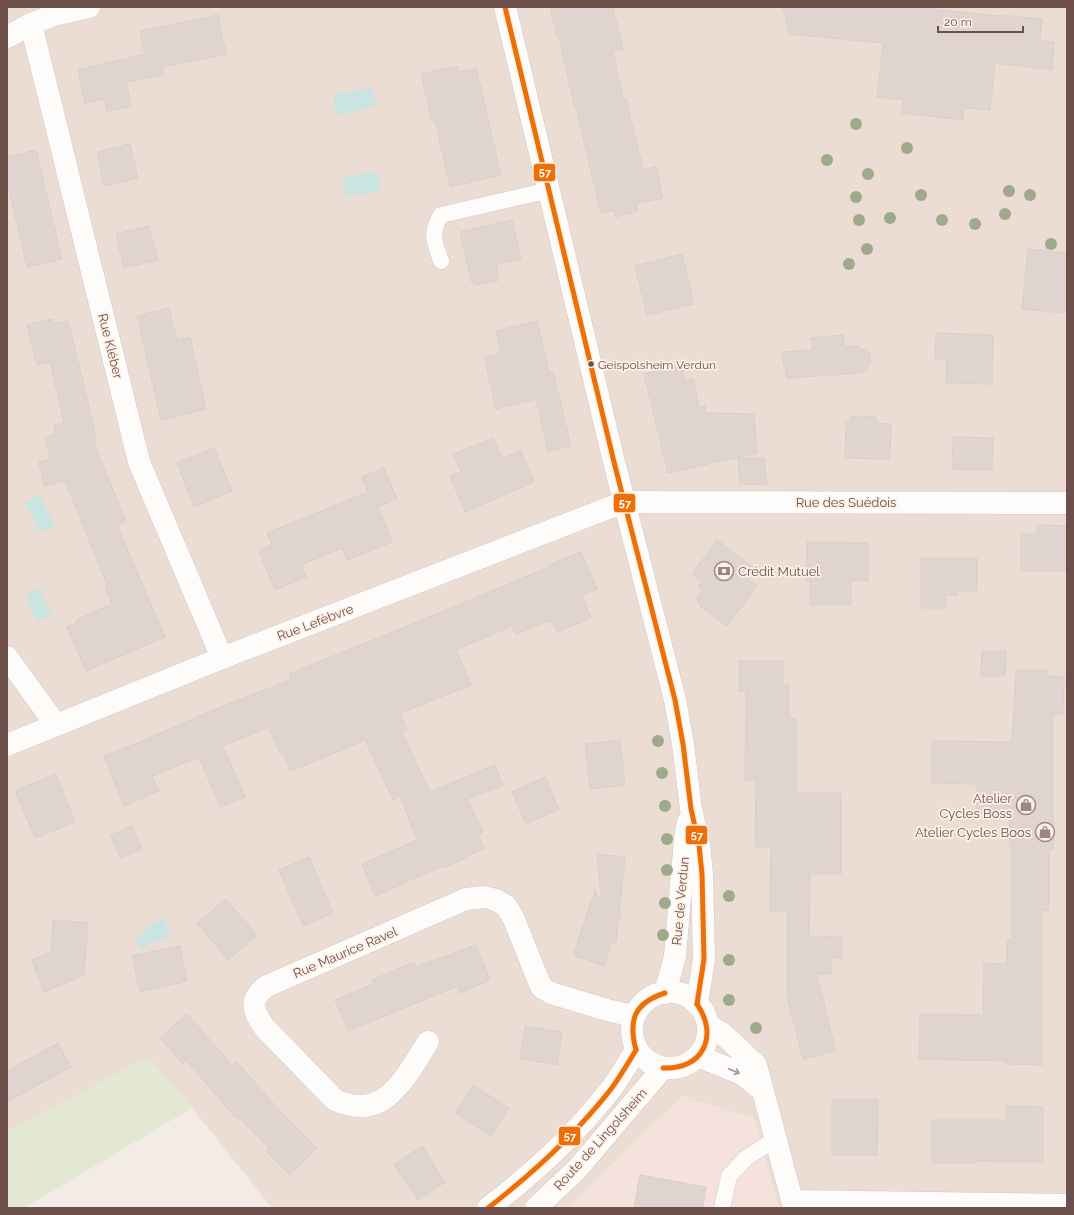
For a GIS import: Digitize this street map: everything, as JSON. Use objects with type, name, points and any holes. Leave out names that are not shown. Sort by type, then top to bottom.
[{"type":"street","points":[[7,36],[54,15],[89,7]]},
{"type":"street","name":"Rue de Verdun","points":[[505,7],[624,502],[675,700],[683,744],[691,809],[699,845],[702,874],[704,959],[697,1004]]},
{"type":"street","name":"Rue Kléber","points":[[31,24],[139,462],[222,658]]},
{"type":"street","name":"Rue Lefèbvre","points":[[7,745],[222,658],[624,502]]},
{"type":"street","name":"Rue des Suédois","points":[[624,502],[1067,503]]},
{"type":"street","points":[[7,657],[56,725]]},
{"type":"street","name":"Rue de Verdun","points":[[664,993],[676,956],[685,845],[691,809]]},
{"type":"street","name":"Rue Maurice Ravel","points":[[428,1042],[393,1093],[373,1104],[362,1107],[348,1106],[335,1100],[264,1027],[257,1016],[255,1000],[259,992],[267,986],[466,900],[485,897],[496,900],[506,906],[513,917],[542,988],[551,993],[611,1011],[634,1016]]},
{"type":"street","points":[[676,993],[688,996],[697,1004],[704,1013],[708,1025],[708,1036],[704,1047],[698,1056],[688,1064],[676,1068],[663,1068],[651,1064],[636,1050],[632,1037],[631,1026],[639,1007],[646,1000],[655,995],[676,993]]},
{"type":"street","points":[[708,1025],[722,1033],[756,1066],[794,1205],[1067,1205]]},
{"type":"street","name":"Route de Lingolsheim","points":[[488,1208],[520,1184],[579,1127],[612,1088],[636,1050]]},
{"type":"street","points":[[698,1056],[742,1074],[763,1091]]},
{"type":"street","name":"Route de Lingolsheim","points":[[536,1208],[578,1168],[663,1068]]},
{"type":"lane","points":[[441,261],[433,241],[435,225],[441,215],[550,190]]},
{"type":"lane","points":[[722,1208],[729,1176],[746,1158],[776,1139]]},
{"type":"shaded area","points":[[7,7],[1067,7],[1067,1208],[779,1208],[754,1119],[682,1096],[568,1208],[272,1208],[192,1108],[148,1058],[7,1132]]},
{"type":"shaded area","points":[[682,1096],[754,1119],[779,1208],[568,1208]]},
{"type":"green space","points":[[148,1057],[192,1108],[24,1208],[7,1208],[7,1132]]},
{"type":"water","points":[[372,87],[376,106],[337,115],[333,95]]},
{"type":"water","points":[[377,171],[381,190],[347,197],[343,178]]},
{"type":"water","points":[[40,495],[55,525],[40,532],[25,503]]},
{"type":"water","points":[[39,588],[52,614],[38,622],[24,596]]},
{"type":"water","points":[[163,919],[169,928],[167,938],[156,941],[143,949],[135,940],[148,927]]},
{"type":"building","points":[[550,7],[613,7],[623,49],[613,51],[623,99],[626,98],[643,170],[656,166],[663,198],[636,204],[638,211],[615,217],[614,210],[601,213],[559,37],[557,37]]},
{"type":"building","points":[[783,7],[909,7],[1042,19],[1040,40],[1054,42],[1052,70],[996,63],[990,110],[964,108],[963,120],[902,113],[903,100],[877,97],[883,43],[789,34]]},
{"type":"building","points":[[218,15],[226,54],[162,67],[164,75],[126,82],[132,106],[107,111],[104,99],[85,103],[78,70],[145,54],[140,31]]},
{"type":"building","points":[[457,66],[459,72],[476,68],[501,175],[450,187],[435,121],[432,121],[421,74]]},
{"type":"building","points":[[130,144],[138,178],[104,186],[97,152]]},
{"type":"building","points":[[36,150],[62,259],[27,267],[7,180],[7,157]]},
{"type":"building","points":[[512,220],[521,259],[496,265],[499,280],[476,285],[476,283],[472,283],[460,232]]},
{"type":"building","points":[[149,226],[158,260],[124,268],[116,234]]},
{"type":"building","points":[[1028,249],[1067,253],[1067,311],[1063,310],[1063,313],[1022,309]]},
{"type":"building","points":[[682,254],[694,304],[647,315],[635,266]]},
{"type":"building","points":[[169,308],[177,340],[190,337],[206,409],[161,420],[137,316]]},
{"type":"building","points":[[52,319],[54,324],[68,321],[90,410],[96,441],[93,441],[126,521],[117,525],[165,637],[86,671],[67,627],[77,623],[76,620],[112,604],[105,588],[108,587],[65,481],[44,486],[39,462],[50,459],[45,437],[56,434],[54,425],[64,423],[50,362],[37,365],[27,325]]},
{"type":"building","points":[[537,321],[549,372],[553,371],[571,446],[548,451],[536,399],[496,409],[484,357],[501,353],[496,331]]},
{"type":"building","points":[[936,333],[993,335],[992,384],[946,383],[947,359],[935,359]]},
{"type":"building","points":[[843,335],[844,347],[857,346],[870,354],[870,364],[862,373],[787,378],[781,352],[813,350],[811,338]]},
{"type":"building","points":[[681,365],[685,381],[693,379],[699,407],[705,406],[706,413],[754,414],[757,453],[668,473],[644,374]]},
{"type":"building","points":[[851,416],[876,417],[876,423],[891,424],[890,459],[845,458],[846,423],[851,423]]},
{"type":"building","points":[[953,437],[993,438],[992,470],[952,469]]},
{"type":"building","points":[[494,438],[502,459],[521,450],[534,482],[465,512],[450,476],[461,472],[453,454]]},
{"type":"building","points":[[214,448],[232,491],[194,507],[177,463]]},
{"type":"building","points":[[738,458],[764,458],[767,485],[740,484]]},
{"type":"building","points":[[384,468],[397,499],[378,506],[392,542],[347,560],[342,548],[301,565],[306,577],[275,590],[259,551],[272,545],[267,533],[368,492],[362,477]]},
{"type":"building","points":[[1037,525],[1067,526],[1067,571],[1021,571],[1021,534],[1037,534]]},
{"type":"building","name":"Crédit Mutuel","points":[[717,540],[756,569],[748,580],[757,586],[727,626],[701,607],[697,598],[702,590],[698,587],[702,582],[692,574]]},
{"type":"building","points":[[807,542],[868,543],[868,581],[851,581],[851,605],[810,605],[810,581],[807,581]]},
{"type":"building","points":[[581,552],[597,589],[582,595],[591,618],[557,632],[551,620],[516,634],[512,626],[456,650],[471,685],[401,713],[407,730],[402,732],[430,792],[495,765],[503,785],[467,799],[483,832],[479,836],[484,849],[466,856],[467,858],[405,882],[375,896],[362,864],[417,840],[400,796],[393,800],[365,740],[290,771],[283,753],[280,754],[269,727],[223,746],[245,797],[220,807],[199,757],[152,776],[159,791],[124,806],[104,756],[230,703],[291,680],[289,674],[432,616]]},
{"type":"building","points":[[921,558],[977,558],[977,591],[957,591],[957,595],[946,595],[946,608],[921,608]]},
{"type":"building","points":[[982,651],[1006,651],[1005,676],[981,676]]},
{"type":"building","points":[[739,661],[783,661],[783,684],[789,684],[789,719],[796,719],[796,793],[841,793],[841,874],[810,874],[809,936],[842,937],[842,958],[831,958],[831,974],[817,974],[836,1051],[803,1059],[787,997],[787,911],[770,911],[771,847],[755,847],[756,780],[745,780],[746,691],[739,691]]},
{"type":"building","points":[[1016,670],[1048,670],[1048,676],[1064,677],[1063,714],[1053,714],[1053,849],[1049,849],[1049,910],[1042,910],[1042,1065],[1007,1064],[1007,1061],[919,1059],[920,1014],[983,1015],[984,963],[1007,964],[1007,939],[1012,939],[1012,845],[1010,845],[1010,814],[977,813],[977,784],[932,783],[932,741],[1012,742]]},
{"type":"building","points":[[620,740],[625,785],[590,789],[585,744]]},
{"type":"building","points":[[56,774],[75,822],[35,838],[15,791]]},
{"type":"building","points":[[545,777],[559,809],[526,824],[512,792]]},
{"type":"building","points":[[132,826],[142,849],[120,858],[111,835]]},
{"type":"building","points":[[597,854],[625,857],[619,914],[621,914],[616,942],[612,942],[604,966],[573,955],[595,890],[602,905]]},
{"type":"building","points":[[309,857],[333,913],[303,926],[279,870]]},
{"type":"building","points":[[226,899],[257,935],[228,960],[197,923]]},
{"type":"building","points":[[53,920],[88,923],[84,975],[44,992],[32,960],[51,952]]},
{"type":"building","points":[[476,945],[490,980],[460,993],[458,986],[348,1031],[335,1000],[374,984],[372,980],[414,962],[416,967]]},
{"type":"building","points":[[180,946],[187,981],[140,992],[132,956]]},
{"type":"building","points":[[187,1014],[232,1065],[236,1061],[279,1110],[317,1148],[290,1175],[266,1151],[269,1148],[238,1117],[236,1118],[186,1060],[183,1064],[160,1038]]},
{"type":"building","points":[[525,1026],[562,1032],[557,1065],[520,1059]]},
{"type":"building","points":[[58,1043],[71,1067],[7,1102],[7,1071]]},
{"type":"building","points":[[473,1085],[509,1108],[491,1136],[455,1113]]},
{"type":"building","points":[[832,1100],[878,1100],[877,1155],[832,1155]]},
{"type":"building","points":[[1006,1106],[1043,1107],[1043,1162],[975,1161],[975,1163],[932,1163],[932,1120],[1006,1120]]},
{"type":"building","points":[[422,1146],[445,1182],[418,1200],[394,1165]]},
{"type":"building","points":[[640,1175],[706,1187],[703,1208],[634,1208]]},
{"type":"transit line","name":"57","points":[[505,7],[614,462],[675,700],[683,744],[691,809],[699,845],[702,874],[704,959],[697,1004]]},
{"type":"transit line","name":"57","points":[[636,1050],[633,1030],[633,1021],[636,1014],[646,1002],[665,993]]},
{"type":"transit line","name":"57","points":[[663,1068],[677,1067],[688,1063],[697,1057],[703,1049],[707,1028],[697,1004]]},
{"type":"transit line","name":"57","points":[[488,1208],[537,1167],[569,1137],[598,1106],[621,1075],[636,1050]]},
{"type":"place","name":"Geispolsheim Verdun","points":[[591,364]]},
{"type":"place","name":"Crédit Mutuel","points":[[724,571]]},
{"type":"place","name":"Atelier Cycles Boss","points":[[1026,805]]},
{"type":"place","name":"Atelier Cycles Boos","points":[[1045,832]]}]
